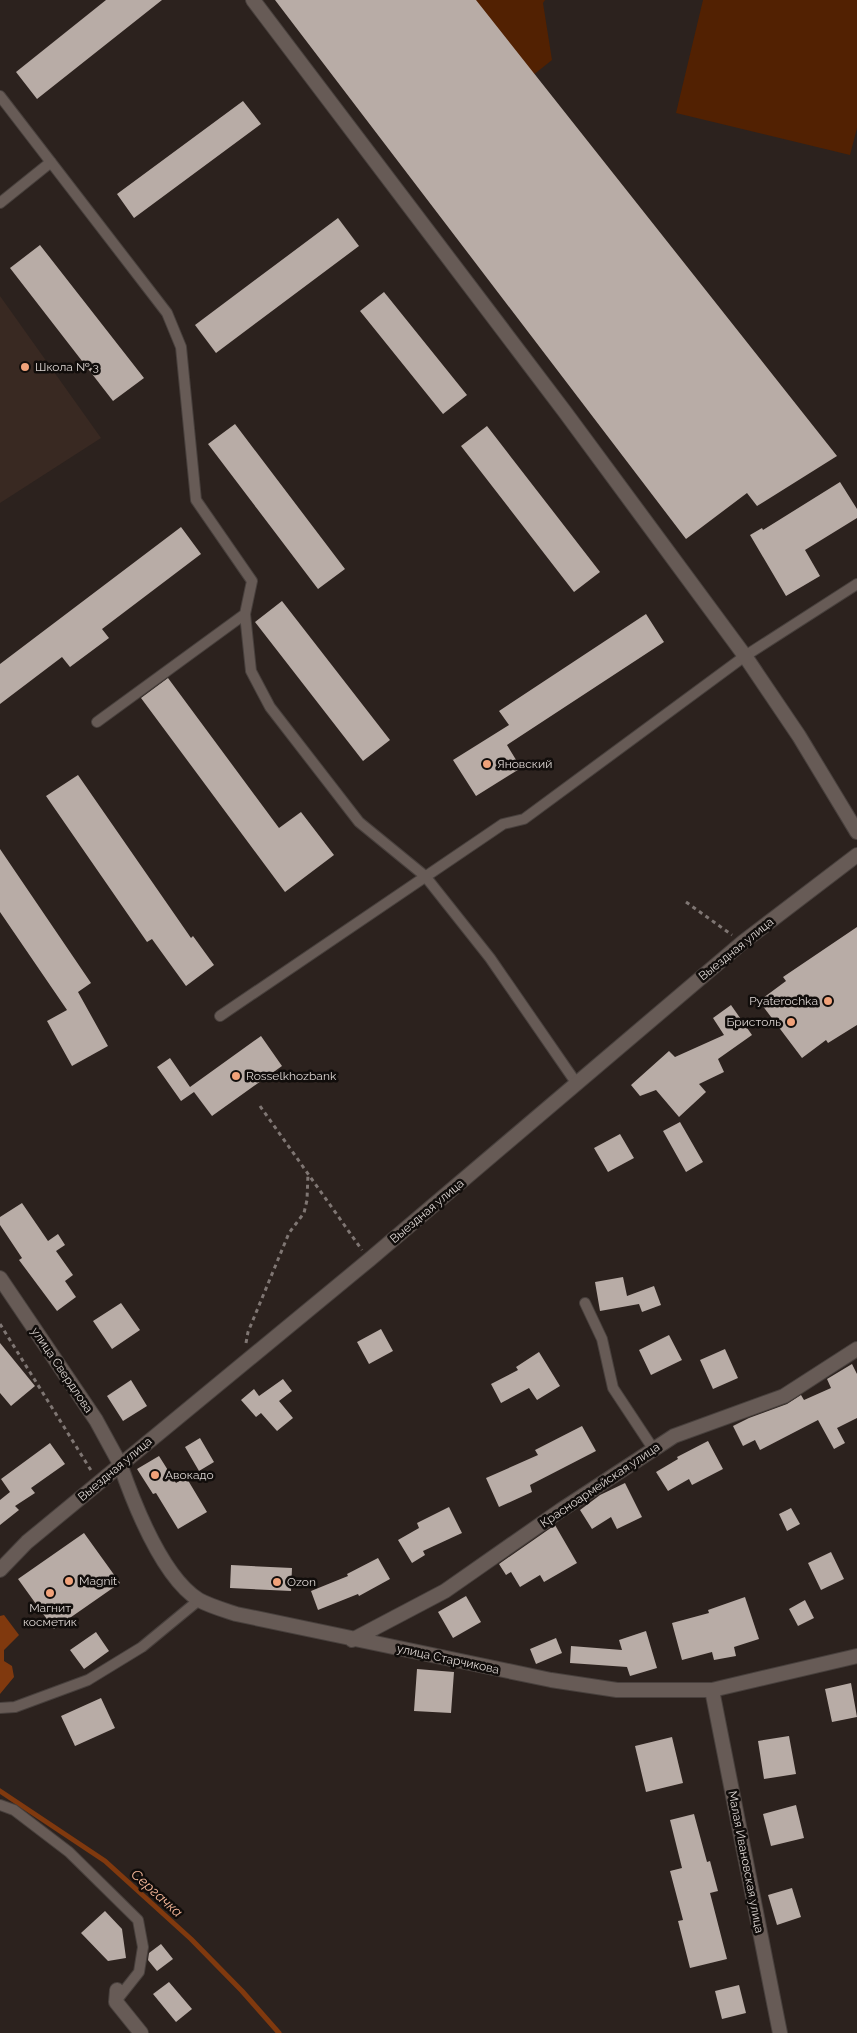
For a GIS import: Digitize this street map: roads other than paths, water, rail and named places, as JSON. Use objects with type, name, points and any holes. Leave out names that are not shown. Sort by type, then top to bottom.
[{"type":"street","points":[[253,0],[565,412],[745,656],[798,736],[857,832]]},
{"type":"street","name":"Выездная улица","points":[[0,1570],[27,1542],[369,1260],[743,942],[857,855]]},
{"type":"street","name":"улица Свердлова","points":[[0,1278],[96,1420],[120,1464]]},
{"type":"street","name":"Красноармейская улица","points":[[352,1640],[446,1591],[561,1510],[674,1436],[784,1396],[857,1350]]},
{"type":"street","name":"улица Старчикова","points":[[120,1464],[137,1512],[160,1554],[180,1583],[199,1600],[236,1614],[352,1640],[551,1680],[617,1690],[712,1690],[857,1656]]},
{"type":"street","name":"Малая Ивановская улица","points":[[712,1690],[780,2033]]},
{"type":"street","points":[[117,1996],[141,2033]]},
{"type":"lane","points":[[0,96],[168,313],[181,347],[196,500],[252,581],[245,614],[252,671],[270,707],[359,822],[425,876],[490,958],[577,1084]]},
{"type":"lane","points":[[0,203],[51,162]]},
{"type":"lane","points":[[220,1016],[504,824],[524,819],[745,656],[857,584]]},
{"type":"lane","points":[[97,722],[245,614]]},
{"type":"lane","points":[[585,1302],[602,1339],[613,1388],[654,1450]]},
{"type":"lane","points":[[0,1708],[15,1707],[88,1680],[142,1647],[199,1600]]},
{"type":"lane","points":[[0,1805],[14,1810],[69,1852],[138,1920],[143,1947],[138,1972],[117,1996]]},
{"type":"waterway","name":"Сергачка","points":[[0,1791],[105,1861],[191,1939],[242,1991],[279,2033]]},
{"type":"place","name":"Школа № 3","points":[[25,367]]},
{"type":"place","name":"Яновский","points":[[487,764]]},
{"type":"place","name":"Pyaterochka","points":[[828,1001]]},
{"type":"place","name":"Бристоль","points":[[791,1022]]},
{"type":"place","name":"Rosselkhozbank","points":[[236,1076]]},
{"type":"place","name":"Авокадо","points":[[155,1475]]},
{"type":"place","name":"Magnit","points":[[69,1581]]},
{"type":"place","name":"Ozon","points":[[277,1582]]},
{"type":"place","name":"Магнит косметик","points":[[50,1593]]}]
